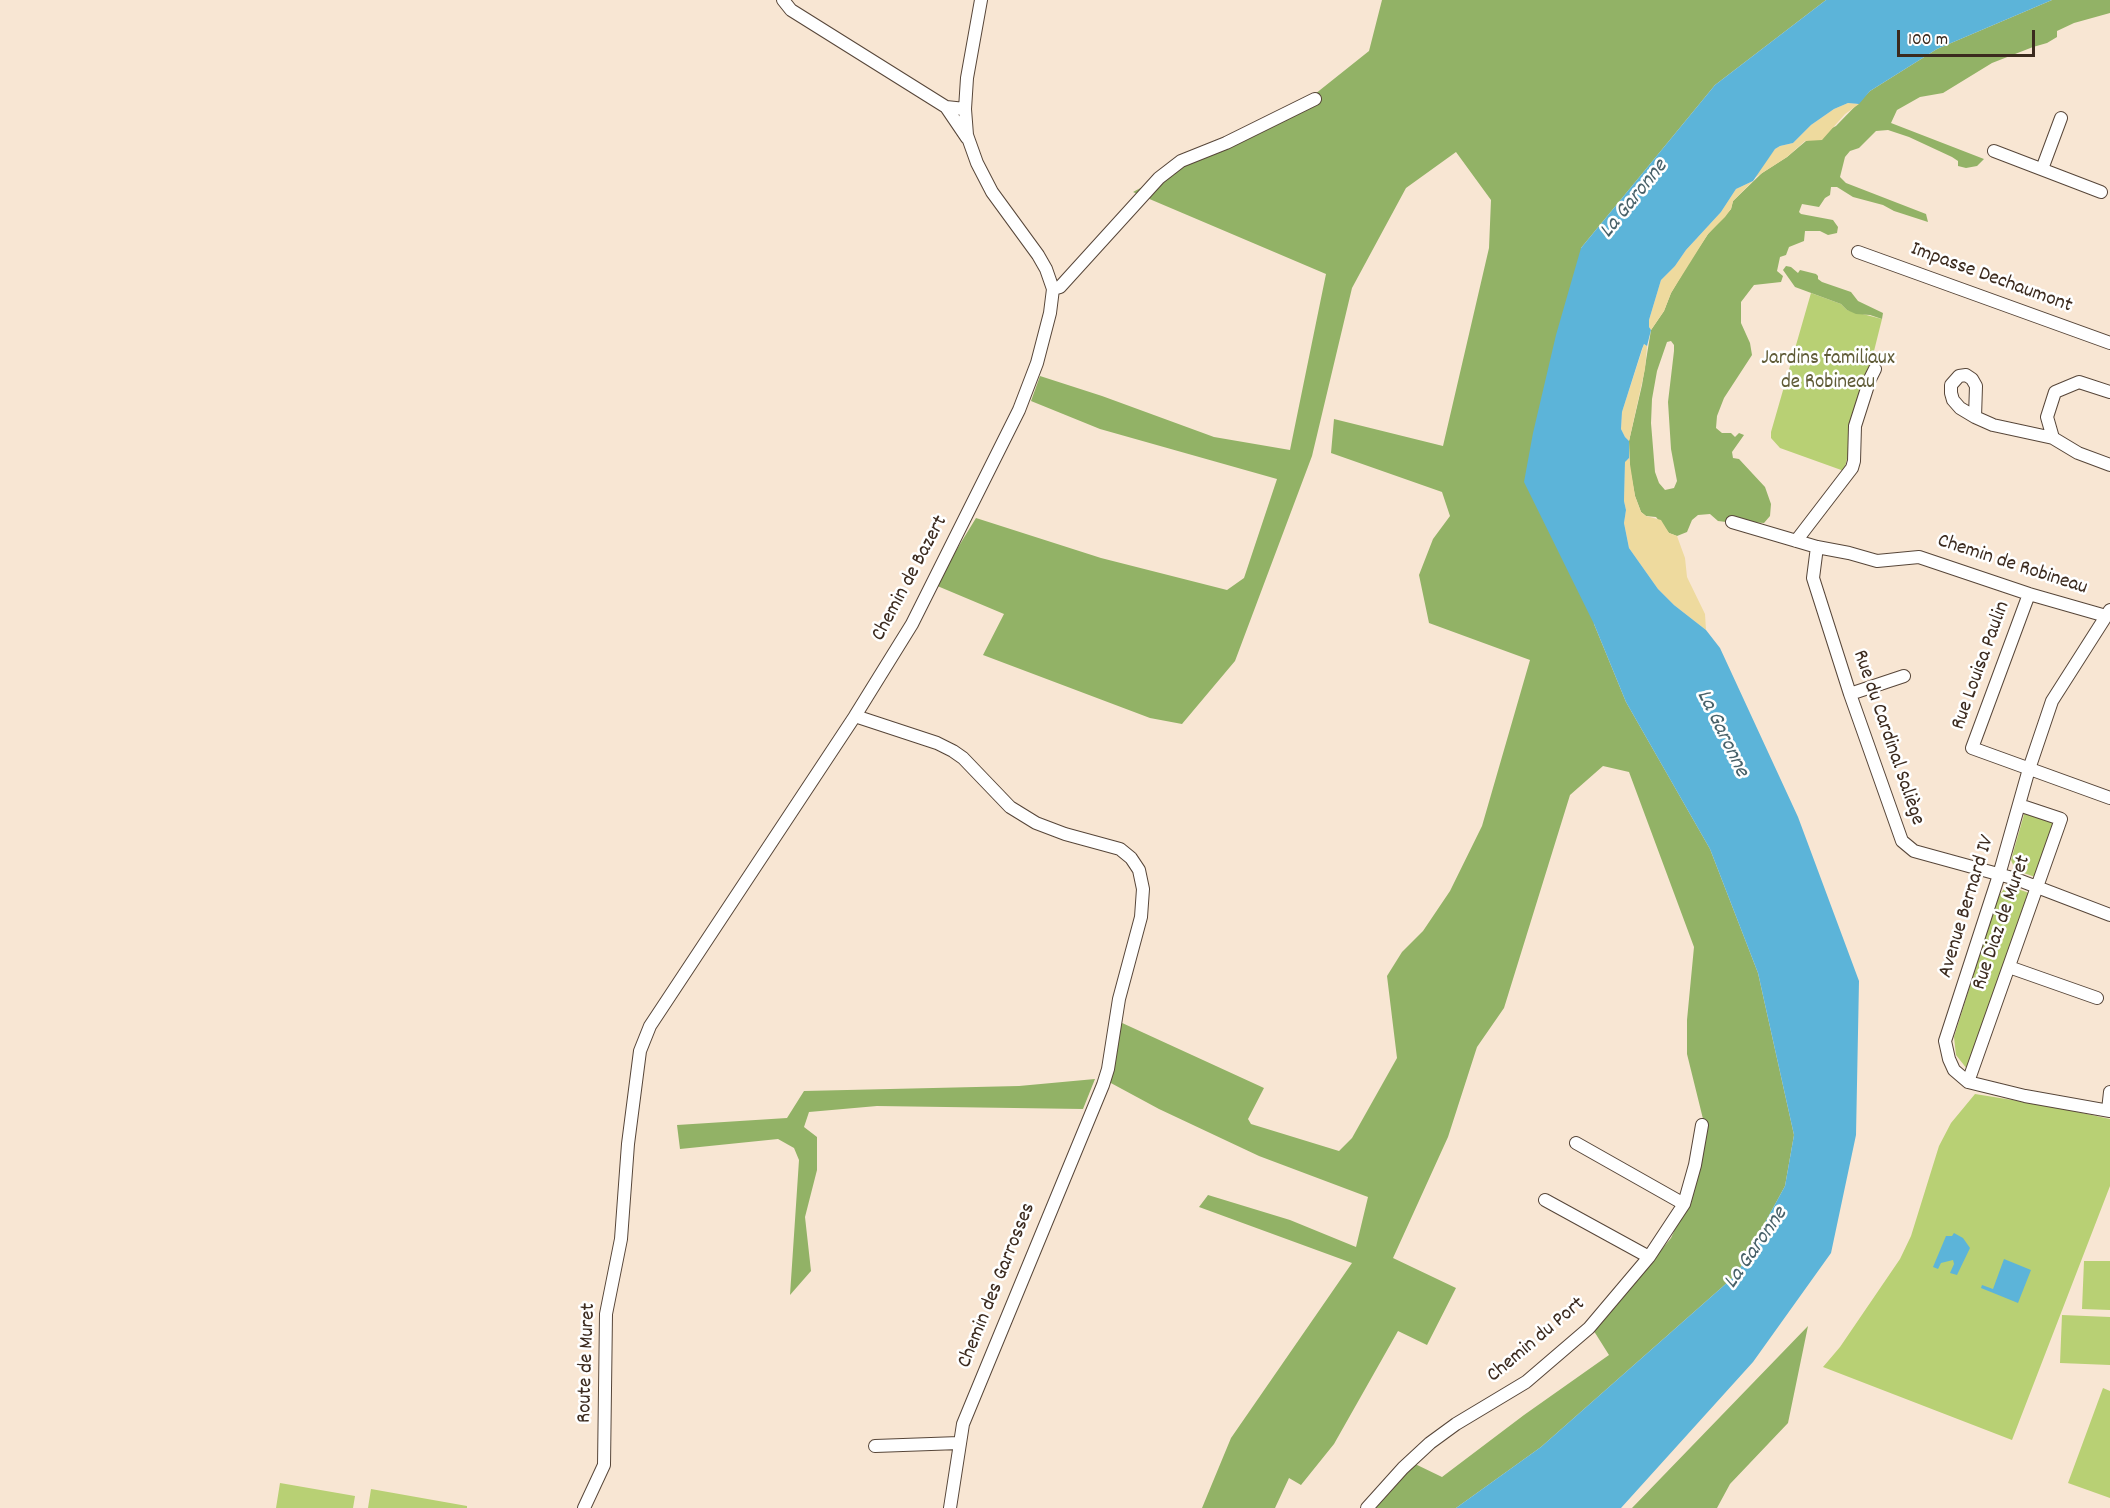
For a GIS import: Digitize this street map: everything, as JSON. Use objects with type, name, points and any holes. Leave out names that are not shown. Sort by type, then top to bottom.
[{"type":"street","points":[[783,0],[791,10],[946,107],[965,110]]},
{"type":"street","points":[[981,0],[967,78],[965,110],[969,141],[992,192],[1038,255],[1053,289],[1060,287],[1152,185],[1181,161],[1234,140],[1315,99]]},
{"type":"street","points":[[946,107],[962,134],[969,141]]},
{"type":"street","points":[[2042,169],[2061,118]]},
{"type":"street","points":[[1994,151],[2101,192]]},
{"type":"street","name":"Impasse Dechaumont","points":[[1858,252],[2110,343]]},
{"type":"street","name":"Chemin de Bazert","points":[[628,1144],[640,1051],[650,1026],[855,716],[912,624],[1019,410],[1037,363],[1050,313],[1053,289]]},
{"type":"street","points":[[1796,540],[1852,468],[1855,426],[1875,369]]},
{"type":"street","points":[[2054,438],[2048,417],[2055,392],[2079,382],[2110,392]]},
{"type":"street","points":[[1974,417],[1993,425],[2054,438],[2078,453],[2110,465]]},
{"type":"street","name":"Chemin de Robineau","points":[[1732,522],[1817,547],[1877,561],[1919,557],[2029,594],[2108,613]]},
{"type":"street","name":"Rue du Cardinal Saliège","points":[[1817,547],[1813,578],[1850,694],[1902,841],[1914,850],[2036,887],[2110,915]]},
{"type":"street","name":"Rue Louisa Paulin","points":[[2029,594],[1972,748],[2110,798]]},
{"type":"street","name":"Avenue Bernard IV","points":[[1968,1082],[1954,1070],[1945,1041],[2052,701],[2108,613]]},
{"type":"street","points":[[1850,694],[1904,676]]},
{"type":"street","name":"Chemin des Garrosses","points":[[855,716],[937,743],[953,751],[963,758],[1010,807],[1036,823],[1065,834],[1120,849],[1131,858],[1139,870],[1143,889],[1141,917],[1119,999],[1103,1085],[963,1424],[950,1508]]},
{"type":"street","name":"Rue Diaz de Muret","points":[[1968,1082],[2061,819],[2019,805]]},
{"type":"street","points":[[2009,967],[2097,998]]},
{"type":"street","points":[[1968,1082],[2025,1096],[2109,1111],[2110,1092]]},
{"type":"street","name":"Chemin du Port","points":[[1367,1508],[1403,1468],[1430,1443],[1456,1424],[1526,1382],[1589,1328],[1648,1257],[1684,1204],[1695,1165],[1702,1125]]},
{"type":"street","points":[[1576,1143],[1684,1204]]},
{"type":"street","name":"Route de Muret","points":[[584,1508],[604,1465],[606,1314],[621,1239],[628,1144]]},
{"type":"street","points":[[1545,1200],[1648,1257]]},
{"type":"street","points":[[875,1446],[960,1443]]},
{"type":"green space","points":[[1382,0],[1826,0],[1715,85],[1581,248],[1594,624],[1626,702],[1710,849],[1758,973],[1794,1135],[1785,1186],[1737,1274],[1541,1447],[1456,1508],[1371,1508],[1413,1463],[1442,1477],[1609,1355],[1592,1328],[1620,1300],[1671,1238],[1692,1192],[1705,1127],[1687,1054],[1687,1020],[1694,947],[1629,772],[1603,766],[1570,795],[1504,1008],[1477,1047],[1448,1137],[1393,1258],[1456,1288],[1427,1345],[1398,1331],[1334,1444],[1301,1485],[1289,1478],[1275,1508],[1202,1508],[1231,1438],[1352,1263],[1199,1207],[1208,1195],[1290,1220],[1356,1247],[1368,1197],[1259,1156],[1159,1109],[1109,1082],[1120,1022],[1264,1088],[1248,1119],[1251,1124],[1339,1151],[1352,1138],[1397,1058],[1387,976],[1402,952],[1423,931],[1450,891],[1482,826],[1530,660],[1429,623],[1419,575],[1433,539],[1450,516],[1442,492],[1331,453],[1334,419],[1443,446],[1489,248],[1491,200],[1456,152],[1406,188],[1352,288],[1312,456],[1235,661],[1182,724],[1150,718],[983,655],[1004,614],[935,585],[976,518],[1101,558],[1227,590],[1244,578],[1277,479],[1100,429],[1031,401],[1040,376],[1214,437],[1290,450],[1326,274],[1133,192],[1310,98],[1369,51]]},
{"type":"green space","points":[[2052,0],[2110,0],[2110,13],[2074,23],[2057,31],[2057,37],[2047,43],[1992,63],[1943,93],[1920,97],[1897,110],[1891,123],[1984,159],[1977,166],[1966,168],[1958,166],[1958,161],[1952,157],[1888,130],[1876,131],[1859,148],[1850,151],[1845,157],[1840,177],[1846,183],[1926,214],[1928,222],[1883,205],[1853,197],[1837,187],[1831,187],[1830,195],[1819,207],[1802,204],[1799,212],[1801,214],[1833,220],[1838,227],[1837,233],[1828,235],[1820,231],[1805,231],[1804,241],[1789,247],[1786,255],[1780,257],[1777,271],[1783,276],[1781,282],[1754,285],[1741,302],[1741,323],[1750,343],[1752,355],[1724,398],[1717,416],[1716,428],[1722,433],[1731,433],[1735,437],[1739,433],[1744,435],[1732,452],[1733,458],[1739,459],[1765,487],[1771,504],[1770,516],[1764,523],[1726,522],[1718,521],[1710,514],[1698,515],[1692,520],[1687,532],[1677,536],[1669,533],[1656,517],[1646,516],[1641,512],[1635,496],[1630,469],[1629,441],[1642,385],[1651,330],[1664,311],[1671,293],[1708,234],[1731,209],[1733,201],[1762,173],[1806,141],[1836,126],[1870,91],[1937,49]],"holes":[[[1671,341],[1674,345],[1668,402],[1671,449],[1677,481],[1674,488],[1665,490],[1659,483],[1655,472],[1651,423],[1652,399],[1657,371],[1667,342]]]},
{"type":"green space","points":[[1786,266],[1798,273],[1800,270],[1816,274],[1822,282],[1851,292],[1858,301],[1883,313],[1882,319],[1856,314],[1841,304],[1795,287],[1783,270]]},
{"type":"green space","name":"Jardins familiaux de Robineau","points":[[1811,293],[1841,304],[1847,310],[1882,319],[1844,471],[1780,448],[1771,438]]},
{"type":"green space","points":[[2025,811],[2054,823],[2035,877],[2018,871],[2011,860]]},
{"type":"green space","points":[[2012,887],[2029,893],[1967,1069],[1956,1055],[1954,1037],[1998,897],[2004,889]]},
{"type":"green space","points":[[1095,1079],[1083,1109],[877,1106],[809,1112],[804,1127],[817,1137],[817,1170],[805,1217],[811,1271],[790,1295],[799,1160],[794,1148],[778,1139],[680,1149],[677,1125],[787,1118],[804,1091],[1019,1086]]},
{"type":"green space","points":[[1975,1094],[2050,1106],[2110,1119],[2110,1186],[2012,1440],[1823,1367],[1840,1347],[1900,1259],[1911,1236],[1939,1146],[1951,1123]]},
{"type":"green space","points":[[2084,1261],[2110,1261],[2110,1310],[2082,1309]]},
{"type":"green space","points":[[2062,1315],[2110,1317],[2110,1365],[2060,1363]]},
{"type":"green space","points":[[1808,1326],[1788,1423],[1730,1484],[1717,1508],[1632,1508]]},
{"type":"green space","points":[[2103,1388],[2110,1391],[2110,1498],[2068,1483]]},
{"type":"green space","points":[[280,1483],[355,1496],[353,1508],[276,1508]]},
{"type":"green space","points":[[371,1489],[467,1506],[467,1508],[368,1508]]},
{"type":"sand","points":[[1848,103],[1859,104],[1845,114],[1822,140],[1805,141],[1787,157],[1756,177],[1757,172],[1775,149],[1793,143],[1811,125],[1834,109]]},
{"type":"sand","points":[[1753,181],[1733,201],[1725,217],[1708,234],[1651,330],[1649,320],[1661,280],[1721,212],[1736,189]]},
{"type":"sand","points":[[1644,344],[1647,346],[1645,369],[1629,441],[1621,429],[1622,412]]},
{"type":"sand","points":[[1629,458],[1635,496],[1641,512],[1646,516],[1661,520],[1669,533],[1677,536],[1685,558],[1687,577],[1705,614],[1706,630],[1658,589],[1629,548],[1624,523],[1626,510],[1624,501],[1625,461]]},
{"type":"water","name":"La Garonne","points":[[1826,0],[2052,0],[1937,49],[1870,91],[1859,104],[1848,103],[1834,109],[1811,125],[1793,143],[1775,149],[1753,181],[1736,189],[1721,212],[1661,280],[1649,320],[1651,330],[1647,346],[1644,344],[1642,349],[1622,412],[1621,429],[1629,441],[1629,458],[1625,462],[1624,523],[1629,548],[1658,589],[1706,630],[1720,648],[1798,817],[1859,981],[1856,1135],[1831,1253],[1753,1362],[1621,1508],[1456,1508],[1541,1447],[1737,1274],[1785,1186],[1794,1135],[1758,973],[1710,849],[1626,702],[1594,624],[1524,482],[1556,335],[1581,248],[1715,85]]},
{"type":"water","points":[[1954,1233],[1963,1238],[1970,1248],[1957,1275],[1950,1273],[1954,1264],[1953,1260],[1941,1263],[1938,1269],[1933,1267],[1946,1236],[1952,1236]]},
{"type":"water","points":[[2004,1259],[2031,1270],[2018,1303],[1981,1288],[1982,1285],[1993,1289]]}]
